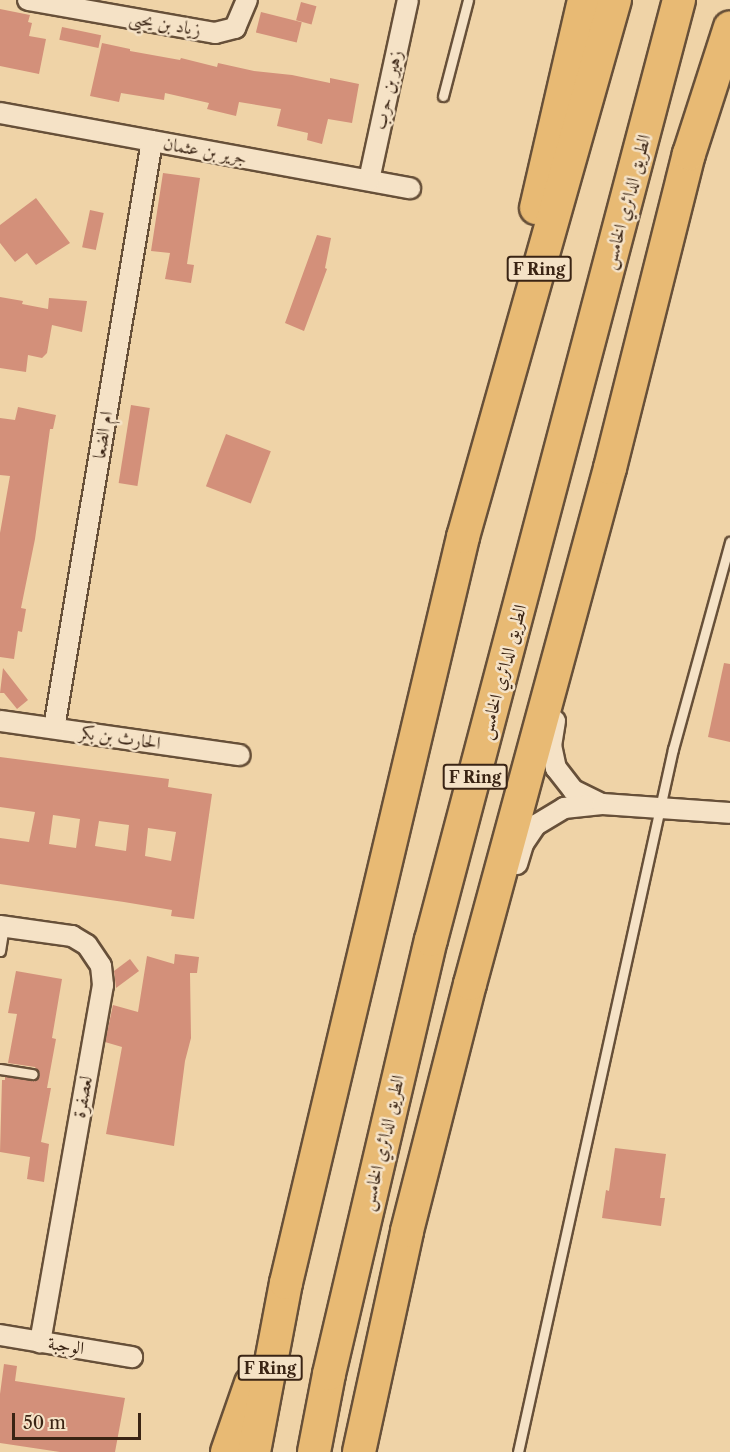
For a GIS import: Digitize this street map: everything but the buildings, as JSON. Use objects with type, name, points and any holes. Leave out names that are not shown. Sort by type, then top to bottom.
[{"type":"highway","points":[[463,537],[584,0]]},
{"type":"highway","name":"F Ring","points":[[254,1452],[286,1283],[463,537],[615,0]]},
{"type":"highway","name":"الطريق الدائري الخامس","points":[[314,1452],[329,1374],[431,940],[653,106],[679,0]]},
{"type":"highway","points":[[653,106],[696,0]]},
{"type":"highway","points":[[359,1452],[407,1231],[470,984],[610,468],[689,154],[730,27]]},
{"type":"highway","points":[[227,1452],[286,1283]]},
{"type":"street","name":"زياد بن يحيى","points":[[28,0],[215,33],[236,28],[247,0]]},
{"type":"street","name":"زهير بن حرب","points":[[369,180],[408,0]]},
{"type":"street","name":"جرير بن عثمان","points":[[1,117],[152,141],[410,188]]},
{"type":"street","name":"ام الضعا","points":[[54,728],[152,141]]},
{"type":"street","points":[[589,540],[592,567],[590,594],[552,732],[551,744],[556,768],[567,785],[602,804]]},
{"type":"street","name":"الحارث بن بكر","points":[[0,721],[240,755]]},
{"type":"street","points":[[470,984],[494,943],[529,834],[554,812],[602,804],[730,813]]},
{"type":"street","name":"لعصفرة","points":[[2,926],[72,936],[87,945],[101,966],[103,985],[40,1342]]},
{"type":"street","name":"الوجبة","points":[[0,1335],[132,1357]]},
{"type":"lane","points":[[443,96],[468,0]]},
{"type":"lane","points":[[518,1452],[660,808],[730,542]]},
{"type":"lane","points":[[0,951],[2,926]]},
{"type":"lane","points":[[0,1069],[33,1074]]}]
